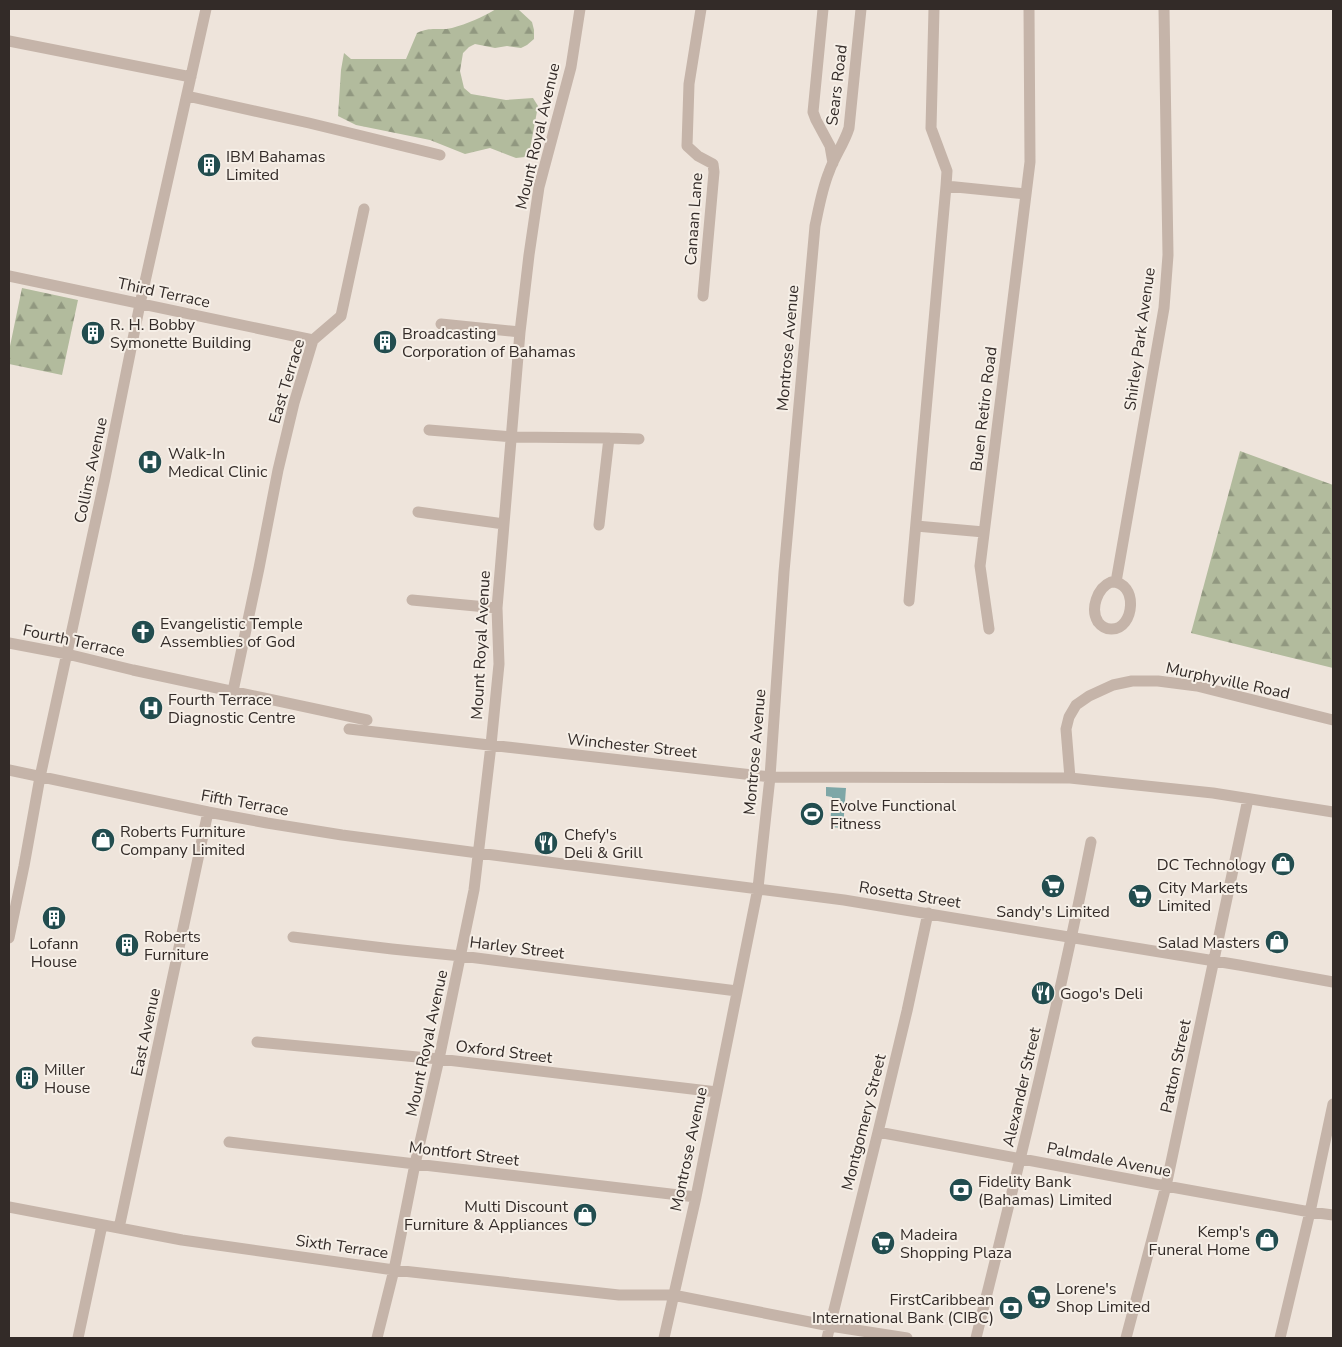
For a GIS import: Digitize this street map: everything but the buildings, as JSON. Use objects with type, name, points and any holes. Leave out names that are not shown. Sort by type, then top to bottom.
[{"type":"street","name":"Collins Avenue","points":[[9,938],[40,777],[105,478],[140,304],[206,9]]},
{"type":"street","name":"Mount Royal Avenue","points":[[377,1338],[394,1270],[474,890],[499,664],[497,608],[520,332],[539,187],[571,67],[580,9]]},
{"type":"street","name":"Canaan Lane","points":[[701,9],[689,84],[687,146],[698,156],[713,164],[714,172],[703,296]]},
{"type":"street","points":[[823,9],[813,112],[830,146],[833,163]]},
{"type":"street","name":"Sears Road","points":[[833,163],[849,128],[861,9]]},
{"type":"street","points":[[909,601],[947,171],[931,128],[934,9]]},
{"type":"street","name":"Buen Retiro Road","points":[[989,629],[980,566],[1030,162],[1030,9]]},
{"type":"street","name":"Shirley Park Avenue","points":[[1116,582],[1164,308],[1168,255],[1164,9]]},
{"type":"street","points":[[9,41],[191,77]]},
{"type":"street","points":[[188,96],[440,155]]},
{"type":"street","name":"Montrose Avenue","points":[[664,1338],[696,1197],[758,888],[770,777],[784,572],[815,226],[820,198],[833,163]]},
{"type":"street","points":[[946,186],[1026,194]]},
{"type":"street","name":"East Terrace","points":[[233,691],[278,470],[294,403],[313,340],[341,316],[364,209]]},
{"type":"street","name":"Third Terrace","points":[[9,276],[313,340]]},
{"type":"street","points":[[442,324],[520,332]]},
{"type":"street","points":[[429,430],[512,437],[639,440]]},
{"type":"street","points":[[599,525],[609,438]]},
{"type":"street","points":[[418,512],[504,524]]},
{"type":"street","points":[[916,526],[984,532]]},
{"type":"street","points":[[412,600],[497,608]]},
{"type":"street","name":"Fourth Terrace","points":[[9,643],[367,720]]},
{"type":"street","name":"Murphyville Road","points":[[1070,778],[1066,729],[1069,717],[1076,705],[1089,696],[1113,685],[1132,681],[1158,681],[1197,686],[1333,720]]},
{"type":"street","points":[[348,729],[491,746]]},
{"type":"street","name":"Winchester Street","points":[[491,746],[770,777]]},
{"type":"street","name":"Fifth Terrace","points":[[9,770],[208,812],[342,835],[478,853]]},
{"type":"street","points":[[770,777],[1070,778],[1213,793],[1333,812]]},
{"type":"street","name":"Patton Street","points":[[1126,1338],[1166,1186],[1248,799]]},
{"type":"street","name":"East Avenue","points":[[119,1228],[208,812]]},
{"type":"street","name":"Alexander Street","points":[[976,1338],[1021,1159],[1072,937],[1091,842]]},
{"type":"street","name":"Rosetta Street","points":[[478,853],[844,900],[1333,982]]},
{"type":"street","name":"Montgomery Street","points":[[827,1338],[878,1132],[928,913]]},
{"type":"street","name":"Harley Street","points":[[293,937],[737,991]]},
{"type":"street","name":"Oxford Street","points":[[257,1042],[439,1059],[717,1092]]},
{"type":"street","points":[[1280,1338],[1333,1104]]},
{"type":"street","name":"Palmdale Avenue","points":[[878,1132],[1333,1215]]},
{"type":"street","name":"Montfort Street","points":[[229,1142],[696,1197]]},
{"type":"street","name":"Sixth Terrace","points":[[9,1207],[182,1240],[394,1270],[619,1295],[673,1295],[830,1326],[907,1338]]},
{"type":"street","points":[[78,1338],[102,1225]]},
{"type":"green space","points":[[496,9],[519,10],[532,22],[534,39],[521,48],[507,46],[495,48],[475,44],[463,53],[460,71],[464,88],[471,94],[506,100],[533,98],[538,106],[530,149],[525,157],[516,158],[490,148],[465,154],[430,140],[356,125],[338,116],[344,53],[351,59],[406,59],[417,33],[458,26]]},
{"type":"green space","points":[[22,288],[78,300],[62,375],[9,364],[9,351]]},
{"type":"green space","points":[[1240,451],[1333,485],[1333,668],[1191,633]]},
{"type":"water","points":[[826,787],[846,788],[843,828],[830,827],[832,797],[826,796]]},
{"type":"place","name":"IBM Bahamas Limited","points":[[209,165]]},
{"type":"place","name":"R. H. Bobby Symonette Building","points":[[93,333]]},
{"type":"place","name":"Broadcasting Corporation of Bahamas","points":[[385,342]]},
{"type":"place","name":"Walk-In Medical Clinic","points":[[150,462]]},
{"type":"place","name":"Evangelistic Temple Assemblies of God","points":[[143,632]]},
{"type":"place","name":"Fourth Terrace Diagnostic Centre","points":[[151,708]]},
{"type":"place","name":"Evolve Functional Fitness","points":[[812,814]]},
{"type":"place","name":"Roberts Furniture Company Limited","points":[[103,840]]},
{"type":"place","name":"Chefy's Deli & Grill","points":[[546,843]]},
{"type":"place","name":"DC Technology","points":[[1283,864]]},
{"type":"place","name":"Sandy's Limited","points":[[1053,886]]},
{"type":"place","name":"City Markets Limited","points":[[1140,896]]},
{"type":"place","name":"Lofann House","points":[[54,918]]},
{"type":"place","name":"Salad Masters","points":[[1277,942]]},
{"type":"place","name":"Roberts Furniture","points":[[127,945]]},
{"type":"place","name":"Gogo's Deli","points":[[1043,993]]},
{"type":"place","name":"Miller House","points":[[27,1078]]},
{"type":"place","name":"Fidelity Bank (Bahamas) Limited","points":[[961,1190]]},
{"type":"place","name":"Multi Discount Furniture & Appliances","points":[[585,1215]]},
{"type":"place","name":"Kemp's Funeral Home","points":[[1267,1240]]},
{"type":"place","name":"Madeira Shopping Plaza","points":[[883,1243]]},
{"type":"place","name":"Lorene's Shop Limited","points":[[1039,1297]]},
{"type":"place","name":"FirstCaribbean International Bank (CIBC)","points":[[1011,1308]]}]
